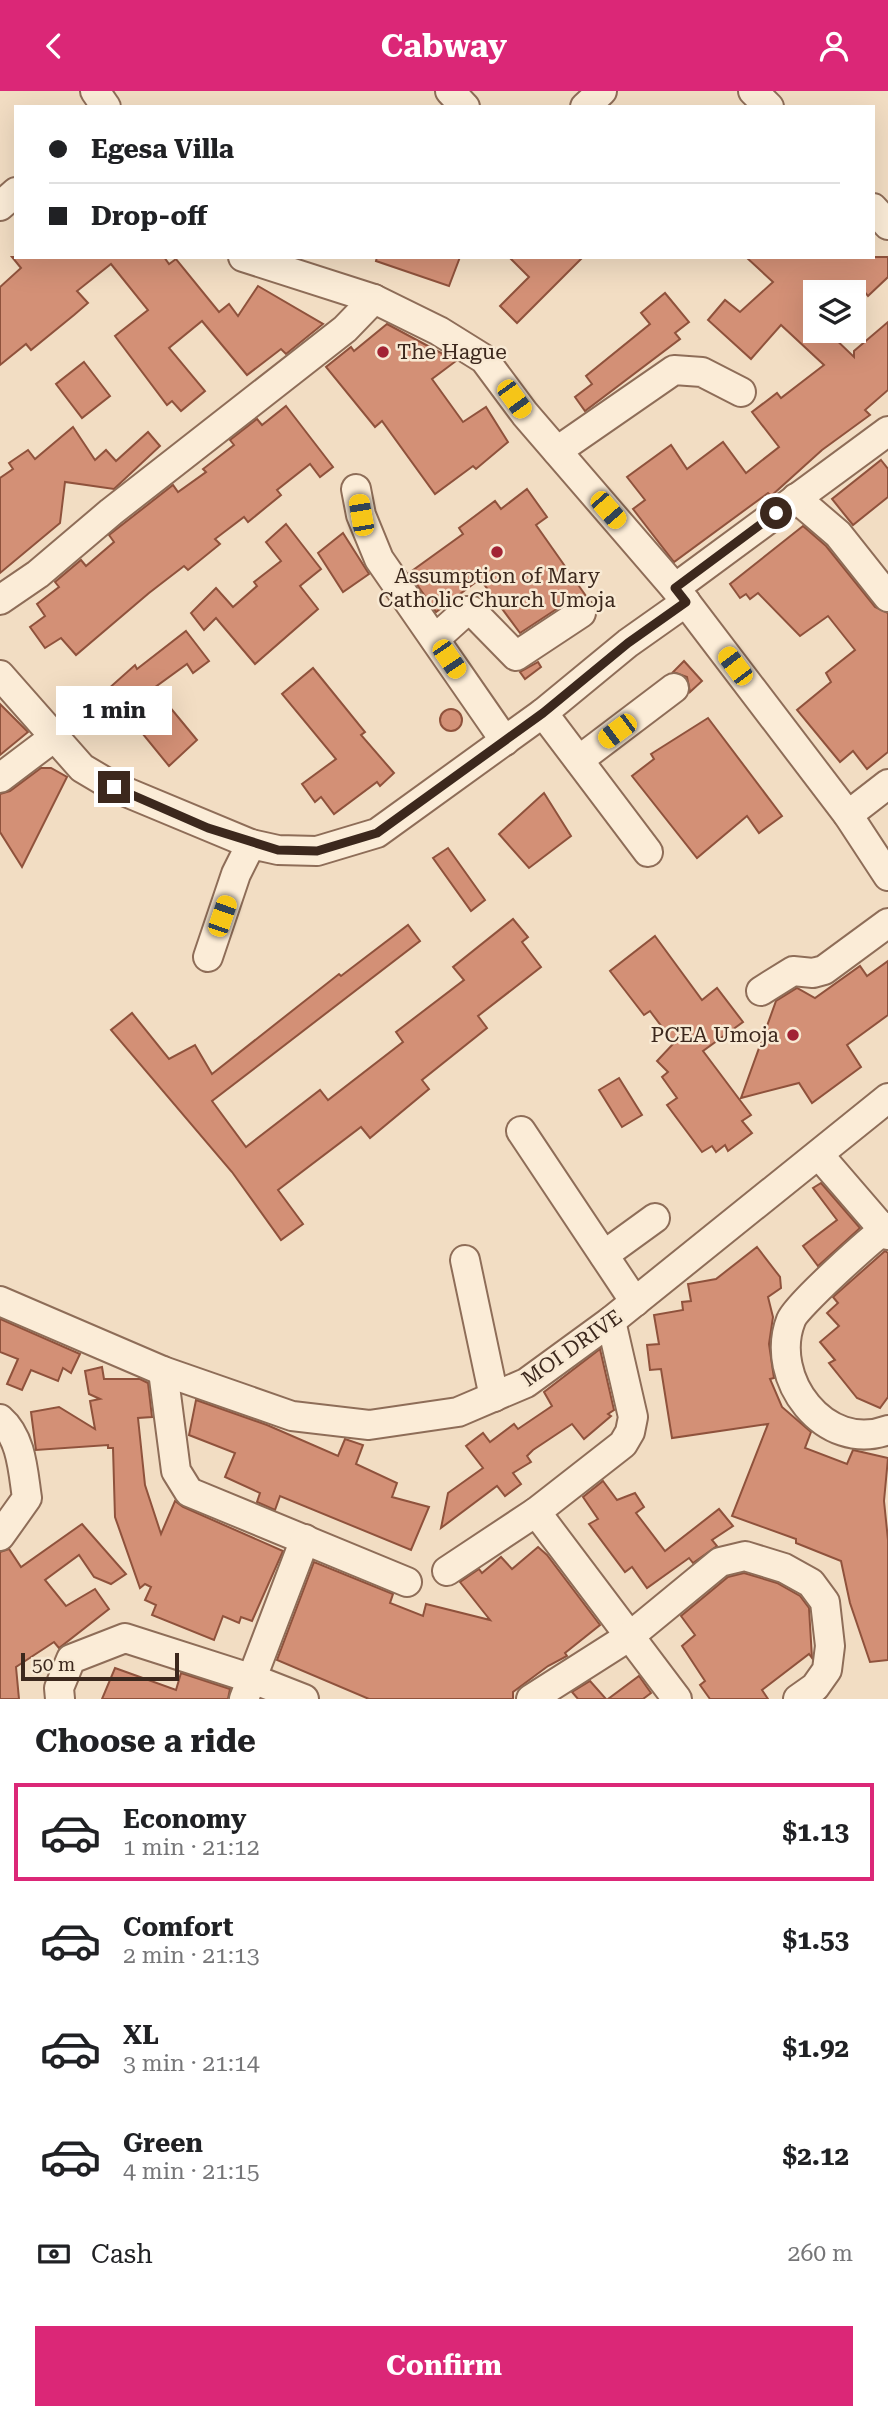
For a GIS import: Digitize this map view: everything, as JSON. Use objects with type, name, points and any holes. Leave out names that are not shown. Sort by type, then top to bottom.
[{"type":"street","points":[[450,91],[463,105]]},
{"type":"street","points":[[587,105],[602,91]]},
{"type":"street","points":[[753,91],[767,105]]},
{"type":"street","points":[[0,206],[14,194]]},
{"type":"street","points":[[875,210],[888,225]]},
{"type":"street","points":[[249,259],[374,299],[439,331],[484,359],[557,451],[680,595],[849,815],[888,876]]},
{"type":"street","points":[[0,600],[38,574],[111,512],[345,329],[374,299]]},
{"type":"street","points":[[557,451],[674,370],[702,372],[741,392]]},
{"type":"street","points":[[0,675],[82,768],[114,787],[251,844],[278,850],[317,851],[377,833],[505,741],[628,643],[680,595],[796,498],[885,438]]},
{"type":"street","points":[[356,489],[361,515],[379,559],[505,741]]},
{"type":"street","points":[[796,498],[838,534],[888,597]]},
{"type":"street","points":[[435,639],[466,611],[472,611],[516,656],[581,613]]},
{"type":"street","points":[[579,760],[674,688]]},
{"type":"street","points":[[543,713],[648,852]]},
{"type":"street","points":[[0,778],[53,738]]},
{"type":"street","points":[[849,815],[888,784]]},
{"type":"street","points":[[208,957],[236,874],[251,844]]},
{"type":"street","points":[[761,991],[793,971],[813,973],[824,970],[888,923]]},
{"type":"street","name":"MOI DRIVE","points":[[0,1301],[163,1371],[292,1416],[369,1425],[458,1412],[526,1383],[611,1321],[888,1098]]},
{"type":"street","points":[[521,1131],[635,1302]]},
{"type":"street","points":[[819,1155],[886,1231],[792,1315],[785,1338],[792,1382],[808,1410],[839,1429],[870,1437],[888,1430]]},
{"type":"street","points":[[604,1255],[655,1218]]},
{"type":"street","points":[[466,1260],[494,1397]]},
{"type":"street","points":[[447,1571],[536,1512],[623,1444],[630,1432],[633,1417],[611,1321]]},
{"type":"street","points":[[163,1371],[174,1459],[183,1486],[208,1501],[407,1582]]},
{"type":"street","points":[[0,1419],[7,1425],[19,1451],[27,1499],[0,1536]]},
{"type":"street","points":[[536,1512],[677,1699]]},
{"type":"street","points":[[249,1689],[305,1539]]},
{"type":"street","points":[[531,1699],[630,1636],[720,1562],[745,1556],[784,1568],[811,1583],[825,1602],[830,1646],[827,1670],[815,1687],[798,1699]]},
{"type":"street","points":[[60,1699],[59,1688],[71,1659],[125,1638],[249,1689],[304,1699]]},
{"type":"building","points":[[12,257],[165,259],[169,264],[176,259],[219,312],[229,304],[238,316],[258,286],[323,324],[286,354],[281,349],[247,375],[202,321],[169,348],[205,391],[181,411],[172,401],[167,405],[115,336],[148,310],[111,264],[77,291],[88,303],[31,350],[26,344],[0,365],[0,287],[21,268]]},
{"type":"building","points":[[888,257],[888,277],[868,296],[866,280],[803,280],[803,343],[839,343],[854,357],[854,351],[888,322],[888,390],[865,410],[870,415],[822,450],[771,496],[768,493],[674,562],[633,509],[645,500],[627,477],[671,445],[687,469],[723,442],[746,473],[779,447],[752,412],[777,393],[781,398],[824,365],[781,325],[751,359],[708,320],[725,300],[740,312],[773,282],[748,259]]},
{"type":"building","points":[[376,259],[459,259],[449,286]]},
{"type":"building","points":[[511,259],[581,259],[517,323],[500,306],[529,277]]},
{"type":"building","points":[[665,293],[689,322],[675,333],[680,339],[585,411],[575,397],[592,384],[586,376],[650,324],[641,313]]},
{"type":"building","points":[[387,324],[456,361],[432,379],[463,422],[486,407],[508,442],[476,469],[473,466],[435,494],[382,421],[375,427],[326,367],[351,347],[354,351]]},
{"type":"building","points":[[84,362],[110,396],[82,418],[56,384]]},
{"type":"building","points":[[286,406],[333,467],[320,477],[310,464],[277,490],[281,495],[248,522],[244,517],[215,539],[220,544],[188,570],[184,566],[76,655],[61,638],[45,648],[30,627],[45,616],[37,604],[59,587],[55,582],[81,560],[86,566],[114,542],[109,535],[173,485],[178,492],[206,472],[203,469],[234,445],[230,440],[257,419],[262,425]]},
{"type":"building","points":[[73,427],[95,460],[106,450],[116,461],[148,432],[160,446],[114,489],[65,482],[60,523],[0,573],[0,478],[13,469],[9,463],[28,450],[35,459]]},
{"type":"building","points":[[881,460],[888,469],[888,497],[853,525],[832,499]]},
{"type":"building","name":"Assumption of Mary Catholic Church Umoja","points":[[527,489],[547,517],[536,525],[586,596],[572,599],[520,633],[480,579],[436,612],[409,573],[463,534],[459,528],[495,501],[501,509]]},
{"type":"building","points":[[286,524],[321,569],[300,586],[318,609],[255,664],[216,618],[204,630],[191,613],[216,588],[233,607],[257,586],[254,582],[281,561],[266,542]]},
{"type":"building","points":[[803,526],[826,546],[875,607],[888,613],[888,752],[867,769],[853,751],[840,762],[797,710],[831,682],[826,673],[855,650],[828,616],[800,636],[758,593],[750,599],[746,594],[740,598],[730,584]]},
{"type":"building","points":[[343,533],[369,574],[343,592],[318,553]]},
{"type":"building","points":[[186,631],[209,661],[193,673],[187,664],[154,688],[197,740],[169,766],[107,690],[135,665],[137,669]]},
{"type":"building","points":[[684,661],[702,681],[690,692],[687,677],[673,672]]},
{"type":"building","points":[[538,662],[541,667],[525,679],[520,672]]},
{"type":"building","points":[[313,668],[365,732],[361,735],[394,773],[380,786],[377,782],[334,814],[321,797],[315,802],[302,784],[336,759],[282,694]]},
{"type":"building","points":[[0,704],[28,732],[0,755]]},
{"type":"building","points":[[451,709],[459,712],[462,720],[459,728],[451,731],[443,728],[440,720],[443,712]]},
{"type":"building","points":[[708,718],[782,816],[759,833],[747,816],[697,858],[632,776],[654,759],[651,754]]},
{"type":"building","points":[[41,768],[51,768],[67,777],[22,867],[0,832],[0,794],[10,791]]},
{"type":"building","points":[[544,793],[571,836],[529,868],[499,834]]},
{"type":"building","points":[[448,848],[485,900],[471,911],[433,858]]},
{"type":"building","points":[[513,919],[528,937],[522,942],[541,967],[478,1016],[487,1028],[422,1080],[429,1089],[370,1138],[361,1127],[278,1190],[303,1224],[281,1240],[232,1172],[111,1030],[132,1013],[169,1059],[195,1045],[212,1074],[339,974],[341,976],[408,925],[420,941],[212,1101],[246,1147],[320,1090],[328,1100],[403,1042],[396,1032],[464,980],[453,967]]},
{"type":"building","points":[[655,936],[702,1000],[717,988],[743,1022],[703,1051],[751,1115],[742,1121],[752,1133],[728,1151],[725,1145],[716,1152],[712,1146],[702,1152],[667,1105],[677,1098],[662,1077],[668,1072],[657,1061],[674,1043],[650,1011],[644,1015],[610,971]]},
{"type":"building","points":[[888,961],[888,1015],[847,1045],[861,1067],[812,1103],[799,1083],[741,1098],[776,1001],[797,988],[815,998],[860,966],[867,976]]},
{"type":"building","points":[[619,1078],[642,1115],[622,1127],[599,1090]]},
{"type":"building","points":[[821,1183],[860,1228],[818,1266],[803,1246],[837,1220],[813,1188]]},
{"type":"building","points":[[757,1247],[780,1277],[781,1288],[768,1297],[773,1317],[769,1344],[774,1378],[770,1379],[782,1407],[811,1432],[805,1448],[847,1464],[853,1450],[888,1458],[884,1501],[888,1540],[888,1660],[870,1662],[850,1603],[841,1561],[796,1543],[796,1539],[732,1516],[768,1424],[672,1438],[661,1369],[650,1370],[647,1345],[659,1344],[654,1315],[683,1310],[682,1302],[691,1301],[688,1284],[716,1279]]},
{"type":"building","points":[[885,1251],[888,1253],[888,1397],[880,1408],[857,1398],[829,1363],[835,1360],[820,1342],[839,1326],[827,1313],[838,1303],[833,1297]]},
{"type":"building","points":[[0,1319],[80,1354],[71,1373],[63,1368],[58,1381],[31,1370],[22,1390],[7,1384],[18,1359],[0,1352]]},
{"type":"building","points":[[600,1349],[614,1410],[608,1414],[611,1416],[584,1439],[572,1424],[527,1456],[531,1462],[513,1473],[521,1484],[505,1496],[497,1486],[441,1528],[448,1493],[483,1468],[466,1446],[483,1433],[490,1442],[514,1424],[518,1429],[552,1406],[544,1392]]},
{"type":"building","points":[[102,1367],[104,1379],[140,1379],[148,1383],[152,1417],[138,1418],[145,1485],[161,1534],[175,1501],[283,1551],[252,1621],[241,1617],[239,1623],[223,1616],[214,1640],[152,1615],[156,1605],[145,1600],[151,1587],[145,1584],[140,1588],[115,1517],[113,1448],[108,1448],[108,1445],[36,1450],[31,1412],[59,1407],[95,1429],[90,1401],[100,1399],[89,1394],[85,1371]]},
{"type":"building","points":[[196,1400],[267,1425],[338,1456],[345,1439],[363,1445],[356,1464],[397,1483],[392,1497],[429,1507],[411,1550],[280,1496],[275,1510],[257,1502],[260,1493],[225,1477],[235,1453],[189,1435]]},
{"type":"building","points":[[603,1481],[617,1500],[635,1493],[644,1507],[636,1513],[665,1551],[719,1509],[733,1526],[712,1540],[717,1546],[693,1563],[689,1558],[647,1588],[632,1567],[625,1572],[589,1524],[598,1519],[583,1497]]},
{"type":"building","points":[[82,1524],[126,1574],[111,1584],[94,1577],[79,1555],[45,1580],[66,1606],[95,1589],[109,1609],[59,1648],[54,1642],[16,1667],[19,1699],[0,1699],[0,1552],[9,1549],[21,1567]]},
{"type":"building","points":[[538,1547],[600,1625],[565,1653],[567,1656],[548,1666],[513,1692],[513,1699],[369,1699],[277,1660],[314,1562],[393,1594],[390,1603],[423,1616],[426,1604],[490,1620],[460,1582],[479,1569],[482,1573],[501,1557],[512,1569]]},
{"type":"building","points":[[744,1573],[777,1583],[800,1596],[809,1608],[812,1658],[809,1654],[762,1690],[768,1699],[710,1699],[700,1685],[705,1681],[682,1646],[695,1635],[681,1616],[728,1577]]},
{"type":"building","points":[[115,1668],[176,1690],[181,1673],[230,1689],[228,1699],[102,1699]]},
{"type":"building","points":[[639,1676],[651,1693],[643,1699],[608,1699]]},
{"type":"building","points":[[590,1681],[606,1699],[578,1699],[572,1692]]},
{"type":"place","name":"The Hague","points":[[383,352]]},
{"type":"place","name":"Assumption of Mary Catholic Church Umoja","points":[[497,552]]},
{"type":"place","name":"PCEA Umoja","points":[[793,1035]]},
{"type":"route","points":[[114,787],[208,828],[260,847],[317,851],[377,833],[543,713],[628,643],[686,602],[675,588],[776,513]]}]
